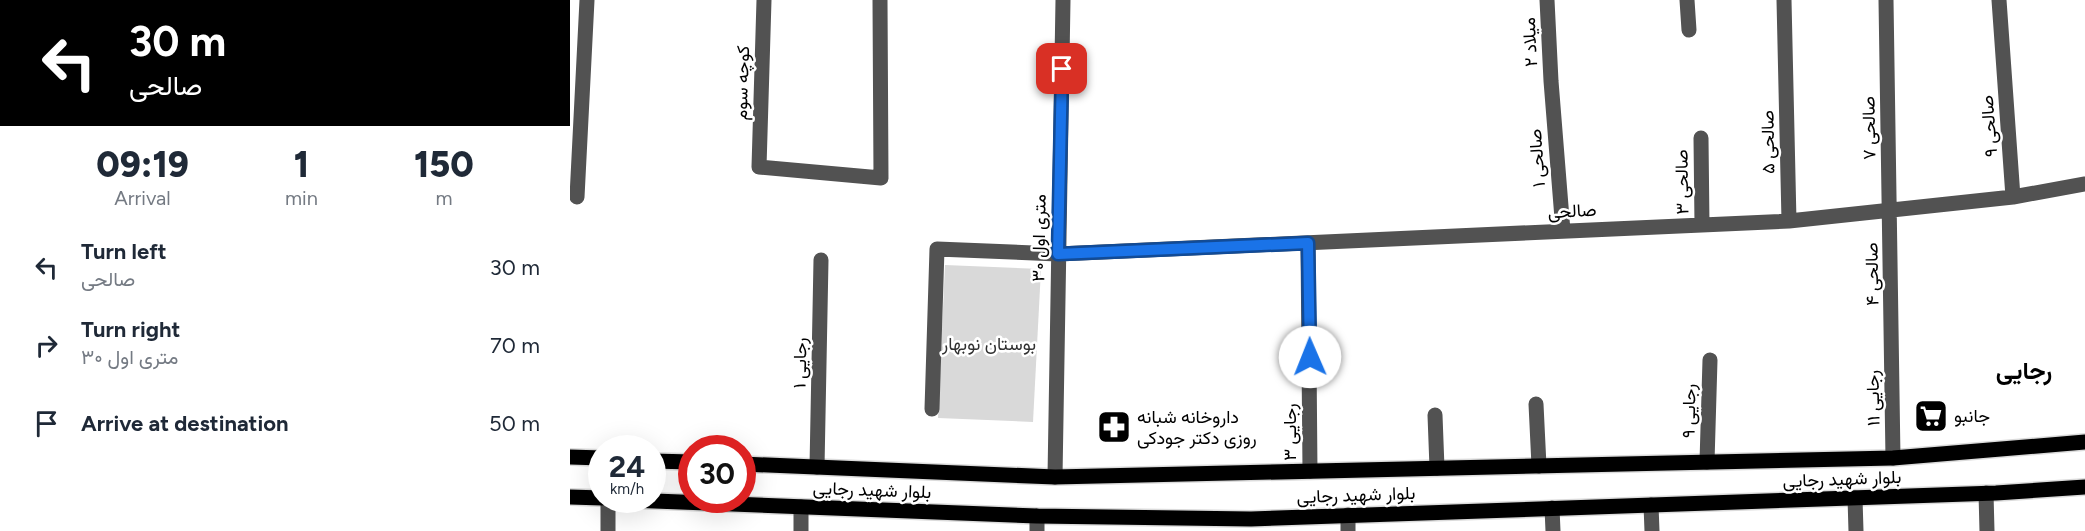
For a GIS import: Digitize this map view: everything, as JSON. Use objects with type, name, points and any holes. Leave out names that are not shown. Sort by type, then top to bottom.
[{"type":"main road","name":"بلوار شهید رجایی","points":[[756,465],[1054,477],[1893,458],[2085,442]]},
{"type":"main road","points":[[570,457],[588,458]]},
{"type":"main road","name":"بلوار شهید رجایی","points":[[666,502],[801,507],[1037,524],[1173,524],[1348,515],[1986,493],[2085,487]]},
{"type":"main road","points":[[570,497],[588,498]]},
{"type":"street","points":[[577,196],[587,0]]},
{"type":"street","name":"کوچه سوم","points":[[764,0],[759,167],[881,178],[880,0]]},
{"type":"street","name":"۳۰ متری اول","points":[[1054,477],[1063,0]]},
{"type":"street","name":"میلاد ۲","points":[[1547,0],[1551,81]]},
{"type":"street","points":[[1687,0],[1689,30]]},
{"type":"street","name":"صالحی ۵","points":[[1784,0],[1789,221]]},
{"type":"street","name":"صالحی ۷","points":[[1886,0],[1890,210]]},
{"type":"street","name":"صالحی ۹","points":[[1999,0],[2013,197]]},
{"type":"street","name":"صالحی ۱","points":[[1551,81],[1563,231]]},
{"type":"street","name":"صالحی ۳","points":[[1701,138],[1702,225]]},
{"type":"street","name":"صالحی","points":[[932,409],[937,249],[1058,254],[1789,221],[2013,197],[2085,184]]},
{"type":"street","name":"صالحی ۴","points":[[1890,210],[1892,337]]},
{"type":"street","name":"رجایی ۳","points":[[1308,243],[1310,471]]},
{"type":"street","name":"رجایی ۱","points":[[817,467],[821,260]]},
{"type":"street","name":"رجایی ۱۱","points":[[1892,337],[1893,458]]},
{"type":"street","name":"رجایی ۹","points":[[1707,462],[1710,360]]},
{"type":"street","points":[[1536,404],[1539,466]]},
{"type":"street","points":[[1435,415],[1437,468]]},
{"type":"street","points":[[1986,493],[1987,531]]},
{"type":"street","points":[[1855,498],[1856,531]]},
{"type":"street","points":[[1651,505],[1652,531]]},
{"type":"street","points":[[801,507],[801,531]]},
{"type":"street","points":[[1552,508],[1553,531]]},
{"type":"street","points":[[608,513],[608,531]]},
{"type":"street","points":[[1348,515],[1348,531]]},
{"type":"green space","name":"بوستان نوبهار","points":[[945,265],[1041,269],[1033,422],[938,418]]},
{"type":"place","name":"جانبو","points":[[1931,416]]},
{"type":"place","name":"داروخانه شبانه روزی دکتر جودکی","points":[[1114,427]]},
{"type":"district","name":"رجایی","points":[[2024,370]]},
{"type":"route","points":[[1062,69],[1058,254],[1308,243],[1310,357]]}]
